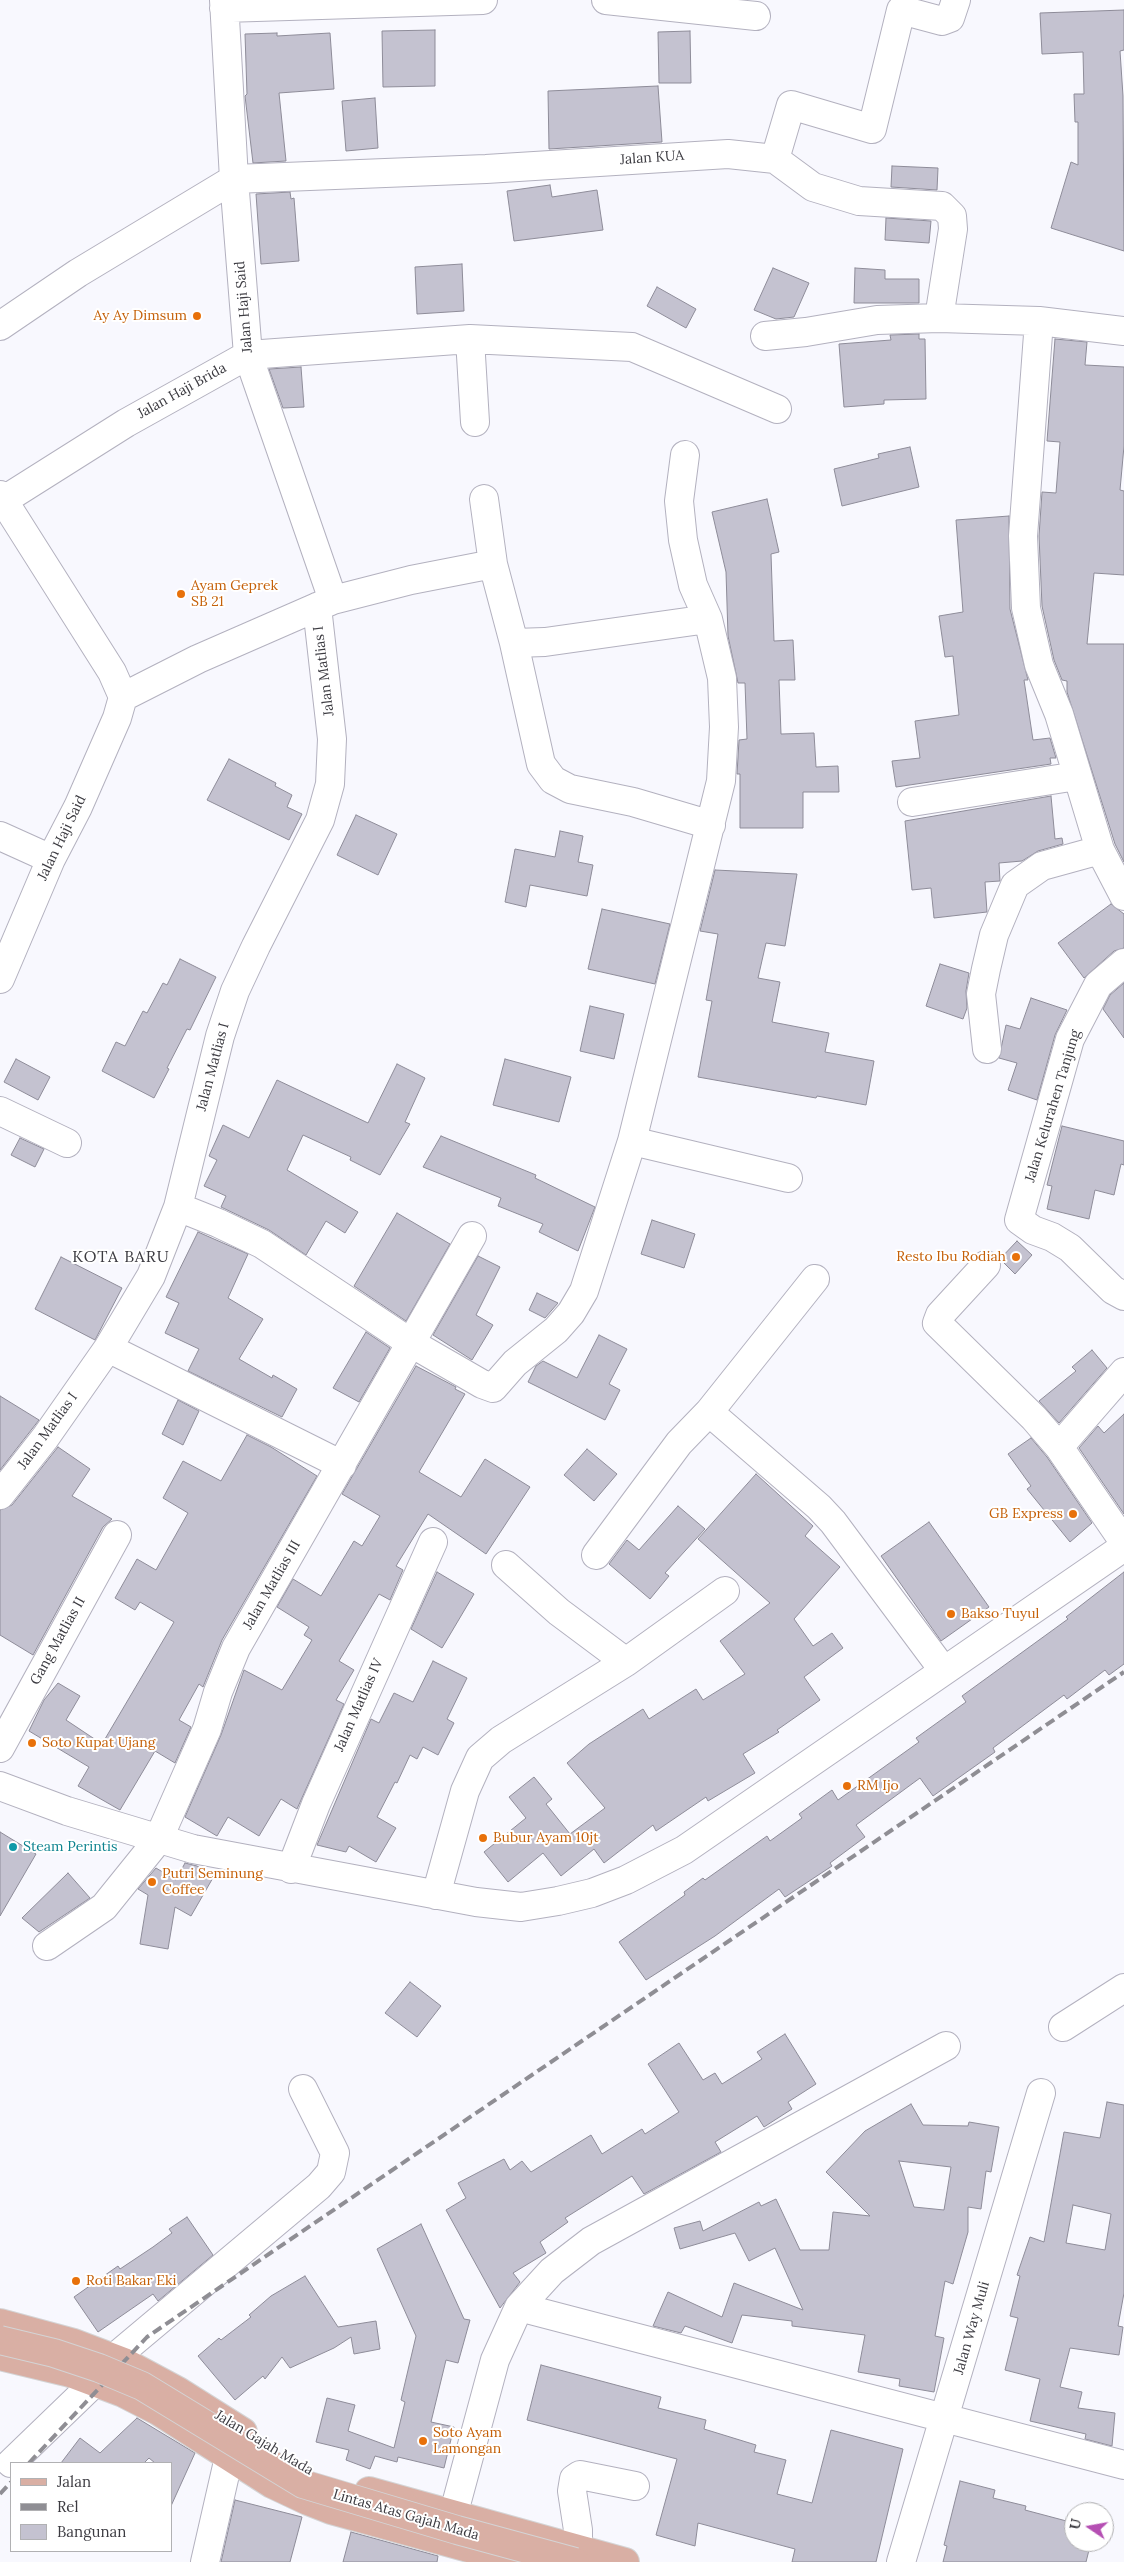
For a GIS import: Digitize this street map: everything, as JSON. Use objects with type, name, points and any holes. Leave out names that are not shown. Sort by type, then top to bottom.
[{"type":"main road","name":"Jalan Gajah Mada","points":[[0,2323],[74,2343],[114,2358],[160,2380],[298,2466],[330,2480],[454,2513],[576,2556],[625,2562]]},
{"type":"main road","name":"Lintas Atas Gajah Mada","points":[[0,2340],[54,2353],[99,2368],[142,2386],[303,2484],[438,2525],[576,2556]]},
{"type":"main road","name":"Jalan Gajah Mada","points":[[0,2356],[43,2365],[95,2382],[158,2411],[272,2484],[308,2501],[332,2510],[519,2562]]},
{"type":"street","points":[[224,4],[483,0]]},
{"type":"street","points":[[606,0],[686,6],[756,16]]},
{"type":"street","name":"Jalan Haji Said","points":[[224,4],[234,179],[248,355],[325,603]]},
{"type":"street","points":[[939,318],[953,229],[952,216],[942,206],[859,201],[813,187],[775,159],[791,105],[872,129],[900,10],[942,21],[950,18],[955,4]]},
{"type":"street","name":"Jalan KUA","points":[[234,179],[486,169],[728,154],[775,159]]},
{"type":"street","points":[[0,326],[78,273],[234,179]]},
{"type":"street","points":[[765,336],[806,332],[877,320],[939,318],[1038,321],[1124,331]]},
{"type":"street","points":[[1038,321],[1023,536],[1026,608],[1039,666],[1059,714],[1100,850],[1124,896]]},
{"type":"street","points":[[470,339],[476,422]]},
{"type":"street","name":"Jalan Haji Brida","points":[[2,497],[126,423],[248,355],[470,339],[632,348],[777,408]]},
{"type":"street","points":[[178,1207],[262,1244],[411,1343],[482,1384],[493,1388],[520,1358],[556,1330],[571,1313],[584,1291],[632,1141],[721,781],[724,726],[722,678],[708,619],[693,585],[683,540],[679,501],[685,455]]},
{"type":"street","points":[[2,497],[112,672],[123,697],[198,659],[325,603],[411,580],[493,564]]},
{"type":"street","points":[[484,499],[493,564],[514,643],[541,764],[553,780],[570,789],[634,802],[711,825]]},
{"type":"street","name":"Jalan Matlias I","points":[[0,1495],[45,1438],[108,1348],[151,1276],[178,1207],[220,1036],[236,991],[256,946],[320,820],[330,784],[332,739],[325,603]]},
{"type":"street","points":[[514,643],[545,642],[708,619]]},
{"type":"street","name":"Jalan Haji Said","points":[[0,979],[51,859],[82,798],[117,718],[123,697]]},
{"type":"street","points":[[912,802],[1077,776]]},
{"type":"street","points":[[0,836],[51,859]]},
{"type":"street","points":[[987,1049],[981,994],[994,935],[1015,885],[1042,866],[1100,850]]},
{"type":"street","name":"Jalan Kelurahen Tanjung","points":[[1124,963],[1098,985],[1070,1040],[1019,1220],[1033,1230],[1052,1237],[1070,1248],[1113,1290],[1124,1296]]},
{"type":"street","points":[[0,1111],[67,1143]]},
{"type":"street","points":[[632,1141],[788,1178]]},
{"type":"street","name":"Jalan Matlias III","points":[[47,1946],[104,1907],[158,1840],[208,1729],[218,1692],[236,1648],[472,1236]]},
{"type":"street","points":[[986,1265],[940,1315],[937,1323],[943,1331],[997,1380],[1059,1447],[1124,1542]]},
{"type":"street","points":[[596,1555],[680,1443],[709,1412],[815,1279]]},
{"type":"street","points":[[108,1348],[342,1464]]},
{"type":"street","points":[[1059,1447],[1124,1372]]},
{"type":"street","points":[[709,1412],[826,1514],[944,1671]]},
{"type":"street","name":"Gang Matlias II","points":[[0,1748],[117,1535]]},
{"type":"street","name":"Jalan Matlias IV","points":[[291,1869],[320,1795],[432,1542]]},
{"type":"street","points":[[0,1786],[67,1811],[158,1840],[291,1869],[436,1895],[520,1906],[592,1893],[626,1880],[684,1850],[1124,1547]]},
{"type":"street","points":[[506,1565],[559,1612],[626,1662]]},
{"type":"street","points":[[436,1895],[465,1791],[480,1758],[501,1740],[626,1662],[725,1591]]},
{"type":"street","points":[[1063,2027],[1124,1988]]},
{"type":"street","points":[[446,2542],[495,2360],[519,2307],[552,2271],[591,2241],[946,2046]]},
{"type":"street","points":[[114,2358],[319,2186],[331,2172],[335,2153],[303,2089]]},
{"type":"street","name":"Jalan Way Muli","points":[[901,2562],[1041,2093]]},
{"type":"street","points":[[519,2307],[944,2420],[1124,2465]]},
{"type":"street","points":[[12,2462],[95,2382]]},
{"type":"street","points":[[204,2561],[229,2457],[243,2433]]},
{"type":"street","points":[[0,2475],[10,2464]]},
{"type":"street","points":[[576,2556],[578,2530],[572,2491],[574,2479],[580,2475],[635,2486]]},
{"type":"building","points":[[1124,10],[1124,50],[1120,51],[1123,96],[1124,251],[1051,228],[1071,162],[1078,165],[1078,122],[1075,122],[1074,94],[1084,94],[1083,52],[1042,54],[1040,13]]},
{"type":"building","points":[[435,30],[435,86],[383,87],[382,31]]},
{"type":"building","points":[[690,31],[691,83],[659,83],[658,32]]},
{"type":"building","points":[[277,33],[277,36],[330,33],[334,89],[279,93],[286,161],[253,163],[245,96],[247,94],[245,34]]},
{"type":"building","points":[[658,86],[662,142],[549,149],[548,91]]},
{"type":"building","points":[[375,98],[378,148],[346,151],[342,101]]},
{"type":"building","points":[[892,166],[938,168],[937,190],[891,187]]},
{"type":"building","points":[[550,185],[552,197],[597,190],[603,230],[514,241],[507,191]]},
{"type":"building","points":[[290,192],[291,199],[294,198],[299,261],[261,264],[256,194]]},
{"type":"building","points":[[886,218],[931,221],[929,243],[885,240]]},
{"type":"building","points":[[462,264],[464,311],[417,314],[415,267]]},
{"type":"building","points":[[773,268],[809,283],[794,317],[776,319],[754,310]]},
{"type":"building","points":[[855,268],[885,270],[885,279],[919,279],[919,303],[854,303]]},
{"type":"building","points":[[657,287],[696,309],[686,328],[647,306]]},
{"type":"building","points":[[919,334],[919,339],[925,339],[926,399],[884,400],[884,404],[844,407],[839,344],[891,340],[890,335]]},
{"type":"building","points":[[1055,339],[1087,342],[1085,365],[1124,367],[1124,446],[1120,490],[1124,491],[1124,575],[1094,573],[1087,644],[1124,644],[1124,862],[1115,844],[1067,692],[1067,681],[1062,680],[1054,660],[1042,606],[1039,536],[1042,492],[1056,493],[1060,442],[1047,441]]},
{"type":"building","points":[[301,367],[304,407],[283,408],[269,369]]},
{"type":"building","points":[[910,447],[919,487],[842,506],[834,469],[879,458],[878,454]]},
{"type":"building","points":[[767,499],[779,552],[771,554],[774,641],[793,640],[795,680],[779,680],[781,734],[814,733],[816,767],[838,766],[839,792],[803,792],[803,828],[740,828],[740,774],[737,774],[739,740],[747,739],[745,683],[738,683],[728,636],[726,572],[712,512]]},
{"type":"building","points":[[1009,516],[1010,609],[1028,680],[1024,680],[1033,740],[1050,738],[1056,758],[1050,758],[1051,764],[896,787],[892,761],[920,758],[915,721],[959,715],[953,656],[945,657],[939,616],[963,612],[956,520]]},
{"type":"building","points":[[229,759],[276,783],[275,786],[292,795],[287,807],[302,814],[289,840],[207,800]]},
{"type":"building","points":[[1051,796],[1055,839],[1062,838],[1063,844],[1038,851],[1022,861],[999,863],[1000,881],[985,882],[987,912],[934,918],[931,888],[912,890],[905,821]]},
{"type":"building","points":[[356,815],[397,834],[378,875],[337,855]]},
{"type":"building","points":[[560,831],[583,836],[578,862],[593,865],[587,896],[530,885],[526,907],[505,902],[515,849],[555,857]]},
{"type":"building","points":[[715,870],[797,874],[785,946],[766,943],[758,978],[780,982],[772,1022],[829,1033],[825,1052],[874,1061],[866,1105],[698,1077],[712,1001],[706,1000],[718,934],[700,931]]},
{"type":"building","points":[[1111,904],[1124,914],[1124,948],[1114,951],[1084,978],[1058,943]]},
{"type":"building","points":[[602,909],[670,924],[655,984],[588,969]]},
{"type":"building","points":[[180,959],[216,977],[190,1030],[187,1029],[167,1068],[169,1069],[154,1098],[102,1071],[116,1042],[125,1046],[143,1011],[147,1013],[163,983],[167,985]]},
{"type":"building","points":[[940,964],[969,973],[966,991],[967,1008],[963,1019],[926,1006]]},
{"type":"building","points":[[1124,983],[1124,1038],[1103,1009],[1110,995]]},
{"type":"building","points":[[1031,998],[1067,1010],[1055,1035],[1037,1100],[1008,1090],[1017,1063],[999,1058],[1006,1025],[1020,1029]]},
{"type":"building","points":[[590,1006],[624,1014],[614,1059],[580,1051]]},
{"type":"building","points":[[16,1059],[50,1077],[38,1100],[4,1082]]},
{"type":"building","points":[[505,1059],[571,1077],[559,1122],[493,1105]]},
{"type":"building","points":[[397,1064],[425,1078],[405,1122],[410,1124],[380,1175],[350,1160],[351,1157],[303,1135],[287,1170],[358,1212],[345,1233],[326,1221],[306,1255],[269,1230],[221,1207],[226,1196],[204,1186],[217,1160],[209,1156],[223,1125],[249,1138],[277,1080],[368,1123]]},
{"type":"building","points":[[1062,1126],[1124,1141],[1124,1165],[1121,1164],[1114,1195],[1095,1190],[1089,1219],[1047,1209],[1052,1186],[1047,1185]]},
{"type":"building","points":[[441,1136],[536,1175],[535,1178],[595,1207],[578,1251],[539,1232],[543,1224],[498,1206],[501,1198],[423,1167]]},
{"type":"building","points":[[20,1138],[44,1149],[35,1167],[11,1155]]},
{"type":"building","points":[[397,1213],[450,1244],[406,1321],[354,1286]]},
{"type":"building","points":[[652,1220],[695,1234],[684,1268],[641,1254]]},
{"type":"building","points":[[198,1232],[248,1254],[228,1298],[263,1319],[239,1359],[272,1378],[273,1375],[297,1389],[282,1417],[188,1371],[199,1349],[165,1333],[179,1303],[166,1297]]},
{"type":"building","name":"Resto Ibu Rodiah","points":[[1017,1241],[1032,1255],[1015,1274],[1000,1259]]},
{"type":"building","points":[[478,1256],[500,1267],[476,1315],[493,1325],[472,1360],[433,1335]]},
{"type":"building","points":[[61,1257],[122,1288],[95,1340],[35,1309]]},
{"type":"building","points":[[537,1293],[558,1303],[545,1318],[529,1310]]},
{"type":"building","points":[[366,1332],[390,1348],[359,1402],[333,1388]]},
{"type":"building","points":[[599,1335],[627,1349],[609,1384],[620,1390],[605,1420],[528,1382],[536,1366],[543,1361],[577,1378]]},
{"type":"building","points":[[1092,1350],[1107,1368],[1059,1423],[1039,1401],[1076,1371],[1072,1367]]},
{"type":"building","points":[[416,1366],[456,1387],[455,1389],[465,1394],[419,1472],[461,1497],[485,1459],[530,1487],[486,1554],[428,1514],[396,1566],[403,1570],[390,1600],[379,1594],[339,1661],[354,1670],[336,1700],[344,1704],[297,1809],[281,1799],[259,1836],[228,1817],[217,1836],[185,1817],[221,1735],[244,1670],[282,1690],[312,1640],[304,1635],[309,1627],[277,1607],[293,1579],[321,1596],[354,1541],[362,1546],[380,1516],[342,1494]]},
{"type":"building","points":[[0,1396],[39,1420],[0,1470]]},
{"type":"building","points":[[178,1400],[199,1411],[183,1445],[162,1434]]},
{"type":"building","points":[[1124,1414],[1124,1514],[1079,1448],[1098,1426],[1104,1433]]},
{"type":"building","points":[[247,1435],[271,1447],[317,1476],[222,1640],[203,1687],[199,1684],[179,1720],[191,1727],[175,1763],[155,1751],[120,1810],[78,1786],[89,1767],[29,1731],[44,1700],[58,1683],[80,1696],[66,1720],[102,1744],[174,1622],[140,1602],[135,1610],[115,1598],[137,1559],[156,1570],[188,1513],[163,1498],[183,1461],[221,1481]]},
{"type":"building","points":[[1031,1438],[1047,1457],[1092,1523],[1070,1542],[1027,1489],[1031,1486],[1008,1454]]},
{"type":"building","points":[[58,1447],[90,1469],[72,1496],[112,1519],[103,1527],[33,1655],[0,1635],[0,1510],[12,1505]]},
{"type":"building","points":[[587,1449],[617,1474],[594,1501],[564,1475]]},
{"type":"building","points":[[756,1474],[813,1526],[805,1536],[840,1567],[794,1619],[813,1646],[832,1633],[843,1648],[804,1677],[820,1700],[777,1730],[779,1732],[743,1754],[755,1773],[708,1801],[706,1797],[656,1831],[653,1825],[604,1863],[594,1849],[561,1876],[543,1853],[508,1882],[484,1852],[526,1818],[509,1797],[534,1777],[552,1799],[546,1804],[570,1834],[605,1808],[567,1763],[589,1744],[643,1709],[649,1719],[696,1689],[703,1700],[745,1674],[720,1641],[770,1603],[698,1539]]},
{"type":"building","points":[[678,1506],[705,1529],[665,1573],[669,1576],[650,1599],[609,1564],[627,1540],[639,1550]]},
{"type":"building","points":[[929,1522],[989,1607],[941,1641],[881,1556]]},
{"type":"building","points":[[437,1572],[474,1594],[442,1648],[411,1629]]},
{"type":"building","points":[[1124,1572],[1124,1664],[1109,1675],[1105,1670],[1067,1699],[1064,1695],[993,1748],[995,1752],[933,1796],[920,1778],[856,1825],[865,1837],[830,1863],[832,1866],[785,1897],[779,1889],[715,1936],[646,1980],[619,1942],[685,1895],[684,1892],[703,1878],[705,1880],[767,1836],[770,1841],[802,1818],[799,1814],[832,1790],[838,1800],[919,1742],[916,1738],[966,1702],[962,1696],[1068,1619],[1066,1617]]},
{"type":"building","points":[[433,1661],[467,1678],[447,1719],[454,1723],[438,1755],[423,1747],[417,1759],[410,1755],[397,1783],[395,1782],[377,1817],[396,1828],[376,1862],[349,1846],[346,1852],[317,1845],[371,1719],[379,1723],[394,1693],[413,1702]]},
{"type":"building","points":[[0,1832],[36,1854],[0,1916]]},
{"type":"building","points":[[185,1863],[197,1866],[214,1876],[191,1916],[175,1907],[168,1949],[140,1944],[148,1895],[138,1889],[156,1868],[176,1880]]},
{"type":"building","points":[[68,1873],[90,1898],[39,1932],[22,1918]]},
{"type":"building","points":[[410,1982],[441,2006],[417,2037],[385,2013]]},
{"type":"building","points":[[785,2034],[816,2084],[788,2102],[792,2109],[764,2127],[757,2116],[715,2142],[721,2152],[644,2194],[632,2176],[565,2218],[568,2222],[540,2242],[546,2253],[513,2273],[520,2282],[500,2308],[446,2210],[466,2198],[458,2183],[504,2159],[510,2170],[522,2161],[531,2172],[591,2135],[602,2154],[642,2129],[645,2134],[679,2112],[648,2064],[679,2043],[703,2080],[715,2073],[722,2084],[762,2059],[757,2052]]},
{"type":"building","points":[[1107,2102],[1124,2105],[1124,2293],[1118,2326],[1123,2327],[1119,2355],[1070,2348],[1060,2387],[1082,2392],[1078,2408],[1115,2413],[1112,2446],[1085,2439],[1086,2434],[1030,2421],[1040,2379],[1005,2370],[1018,2318],[1010,2316],[1020,2276],[1017,2275],[1030,2237],[1044,2242],[1064,2132],[1100,2138]],"holes":[[[1073,2205],[1111,2214],[1105,2250],[1066,2243]]]},
{"type":"building","points":[[911,2104],[923,2125],[968,2126],[969,2122],[999,2127],[991,2172],[986,2171],[981,2209],[968,2207],[968,2232],[953,2284],[945,2281],[935,2336],[944,2338],[934,2392],[899,2386],[900,2379],[858,2372],[865,2335],[792,2326],[792,2321],[742,2315],[732,2343],[685,2326],[681,2333],[653,2326],[668,2292],[722,2317],[734,2283],[803,2310],[775,2248],[749,2261],[735,2233],[680,2249],[674,2228],[700,2221],[703,2231],[759,2202],[761,2206],[776,2199],[800,2250],[829,2250],[833,2212],[870,2216],[826,2172],[865,2131]],"holes":[[[899,2161],[951,2167],[944,2210],[914,2207]]]},
{"type":"building","points":[[187,2217],[213,2255],[158,2301],[153,2294],[98,2332],[74,2297],[118,2266],[120,2269],[153,2247],[172,2233],[169,2229]]},
{"type":"building","points":[[421,2224],[464,2319],[470,2320],[458,2363],[446,2360],[431,2422],[454,2427],[444,2468],[398,2457],[397,2462],[375,2456],[370,2469],[346,2460],[349,2450],[316,2442],[327,2398],[355,2405],[348,2431],[394,2448],[405,2402],[401,2400],[416,2336],[377,2249]]},
{"type":"building","points":[[305,2276],[338,2327],[376,2321],[380,2349],[354,2354],[351,2337],[334,2348],[290,2368],[282,2357],[265,2379],[263,2376],[235,2400],[198,2356],[219,2338],[221,2340],[251,2317],[249,2315],[271,2296]]},
{"type":"building","points":[[541,2365],[661,2397],[658,2408],[706,2420],[704,2429],[756,2445],[754,2452],[786,2460],[777,2494],[812,2503],[831,2430],[903,2449],[876,2562],[792,2562],[795,2549],[698,2523],[695,2546],[656,2535],[677,2459],[527,2420]]},
{"type":"building","points":[[137,2418],[195,2453],[172,2504],[172,2462],[154,2462],[149,2458],[145,2462],[62,2462],[80,2438],[100,2453]]},
{"type":"building","points":[[960,2481],[995,2490],[993,2498],[1026,2506],[1025,2510],[1064,2520],[1064,2552],[1088,2552],[1086,2562],[943,2562],[947,2546],[944,2545]]},
{"type":"building","points":[[235,2500],[302,2517],[290,2562],[221,2562]]},
{"type":"building","points":[[351,2532],[438,2556],[437,2562],[343,2562]]},
{"type":"railway","points":[[30,2462],[147,2337],[1124,1672]]},
{"type":"railway","points":[[0,2494],[10,2483]]},
{"type":"place","name":"Ay Ay Dimsum","points":[[197,316]]},
{"type":"place","name":"Ayam Geprek SB 21","points":[[181,594]]},
{"type":"place","name":"Resto Ibu Rodiah","points":[[1016,1257]]},
{"type":"place","name":"GB Express","points":[[1073,1514]]},
{"type":"place","name":"Bakso Tuyul","points":[[951,1614]]},
{"type":"place","name":"Soto Kupat Ujang","points":[[32,1743]]},
{"type":"place","name":"RM Ijo","points":[[847,1786]]},
{"type":"place","name":"Bubur Ayam 10jt","points":[[483,1838]]},
{"type":"place","name":"Steam Perintis","points":[[13,1847]]},
{"type":"place","name":"Putri Seminung Coffee","points":[[152,1882]]},
{"type":"place","name":"Roti Bakar Eki","points":[[76,2281]]},
{"type":"place","name":"Soto Ayam Lamongan","points":[[423,2441]]},
{"type":"district","name":"KOTA BARU","points":[[121,1257]]}]
